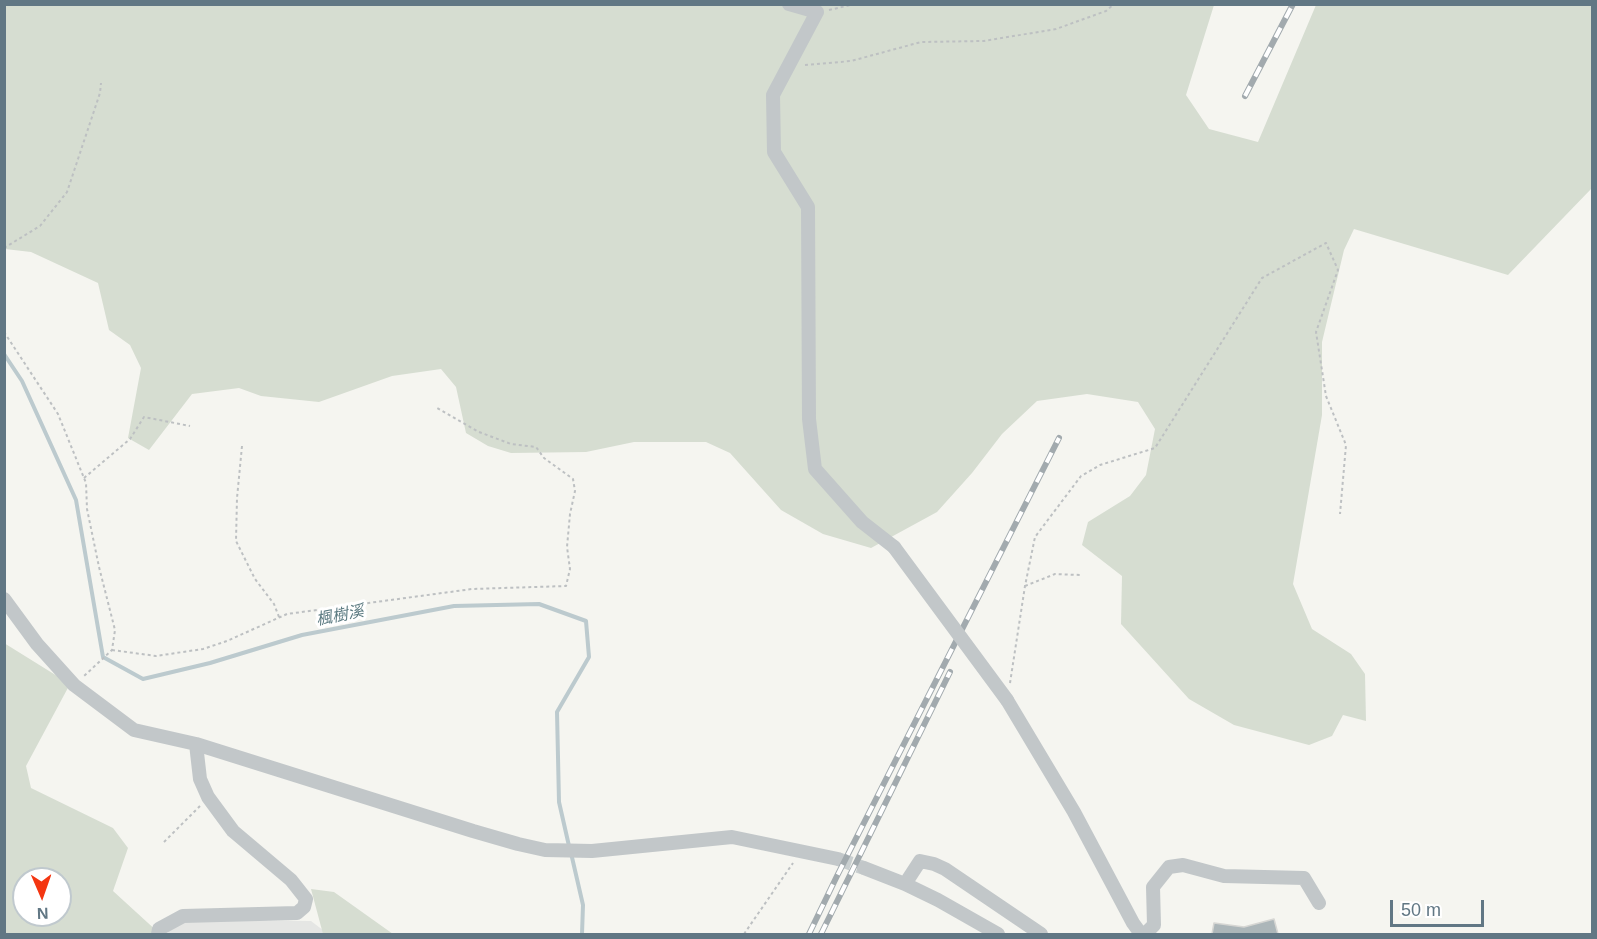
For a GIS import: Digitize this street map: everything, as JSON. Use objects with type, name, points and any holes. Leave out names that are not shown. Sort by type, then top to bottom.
[{"type":"street","points":[[789,4],[817,12],[774,95],[774,152],[807,207],[809,419],[815,469],[862,522],[894,547],[1007,700],[1074,812],[1133,923],[1143,934],[1154,925],[1153,887],[1169,867],[1183,865],[1224,876],[1304,878],[1319,903]]},
{"type":"street","points":[[4,599],[37,644],[74,685],[134,730],[196,744],[473,831],[545,850],[592,851],[732,837],[838,859]]},
{"type":"street","points":[[158,934],[159,929],[183,916],[297,913],[304,907],[306,898],[291,880],[233,831],[208,797],[200,779],[196,744]]},
{"type":"street","points":[[905,884],[920,861],[934,864],[945,869],[1041,934]]},
{"type":"street","points":[[864,868],[938,900],[998,934]]},
{"type":"path","points":[[817,12],[855,4]]},
{"type":"path","points":[[788,67],[851,60],[921,42],[984,41],[1056,29],[1106,11],[1114,4]]},
{"type":"path","points":[[4,248],[39,226],[68,192],[100,93],[101,83]]},
{"type":"path","points":[[1007,700],[1024,586],[1035,537],[1081,476],[1100,465],[1155,448],[1262,278],[1326,243],[1338,270],[1316,332],[1326,396],[1346,445],[1340,514]]},
{"type":"path","points":[[4,332],[58,414],[86,483],[87,509],[115,630],[112,650],[74,685]]},
{"type":"path","points":[[112,650],[156,656],[203,650],[287,614],[472,589],[566,586],[570,568],[567,547],[575,491],[573,479],[544,458],[536,447],[511,444],[479,432],[437,408]]},
{"type":"path","points":[[84,478],[130,439],[144,417],[190,426]]},
{"type":"path","points":[[242,446],[236,541],[255,579],[274,604],[279,617]]},
{"type":"path","points":[[1024,586],[1055,574],[1080,575]]},
{"type":"path","points":[[164,842],[208,797]]},
{"type":"path","points":[[744,934],[801,851]]},
{"type":"shaded area","points":[[4,5],[1214,5],[1186,95],[1209,129],[1258,142],[1316,5],[1592,5],[1592,188],[1508,275],[1354,229],[1344,250],[1322,342],[1322,415],[1293,584],[1312,629],[1351,654],[1365,674],[1366,721],[1343,715],[1332,736],[1309,745],[1234,725],[1189,699],[1121,624],[1122,576],[1082,545],[1088,522],[1130,496],[1146,475],[1155,429],[1138,402],[1087,394],[1037,401],[1002,434],[972,473],[937,512],[871,548],[823,534],[781,510],[730,453],[706,442],[634,442],[586,452],[511,453],[488,446],[466,433],[456,387],[441,369],[392,376],[319,402],[261,396],[239,388],[192,394],[149,450],[128,438],[141,368],[130,345],[109,330],[98,283],[31,252],[5,249]]},
{"type":"shaded area","points":[[4,643],[70,684],[26,766],[31,788],[113,828],[128,848],[113,891],[158,934],[5,934]]},
{"type":"shaded area","points":[[311,889],[334,892],[393,934],[323,934]]},
{"type":"shaded area","points":[[183,920],[311,921],[328,934],[167,934]]},
{"type":"building","points":[[1274,919],[1278,934],[1212,934],[1214,923],[1244,927]]},
{"type":"waterway","name":"楓樹溪","points":[[4,354],[22,381],[76,500],[103,657],[143,679],[210,663],[302,635],[454,606],[539,604],[586,621],[589,657],[557,712],[559,802],[569,846]]},
{"type":"waterway","name":"楓樹溪","points":[[571,853],[583,905],[582,934]]},
{"type":"tunnel","points":[[838,859],[864,868]]},
{"type":"railway","points":[[1245,96],[1293,4]]},
{"type":"railway","points":[[809,934],[1059,438]]},
{"type":"railway","points":[[821,934],[950,672]]}]
